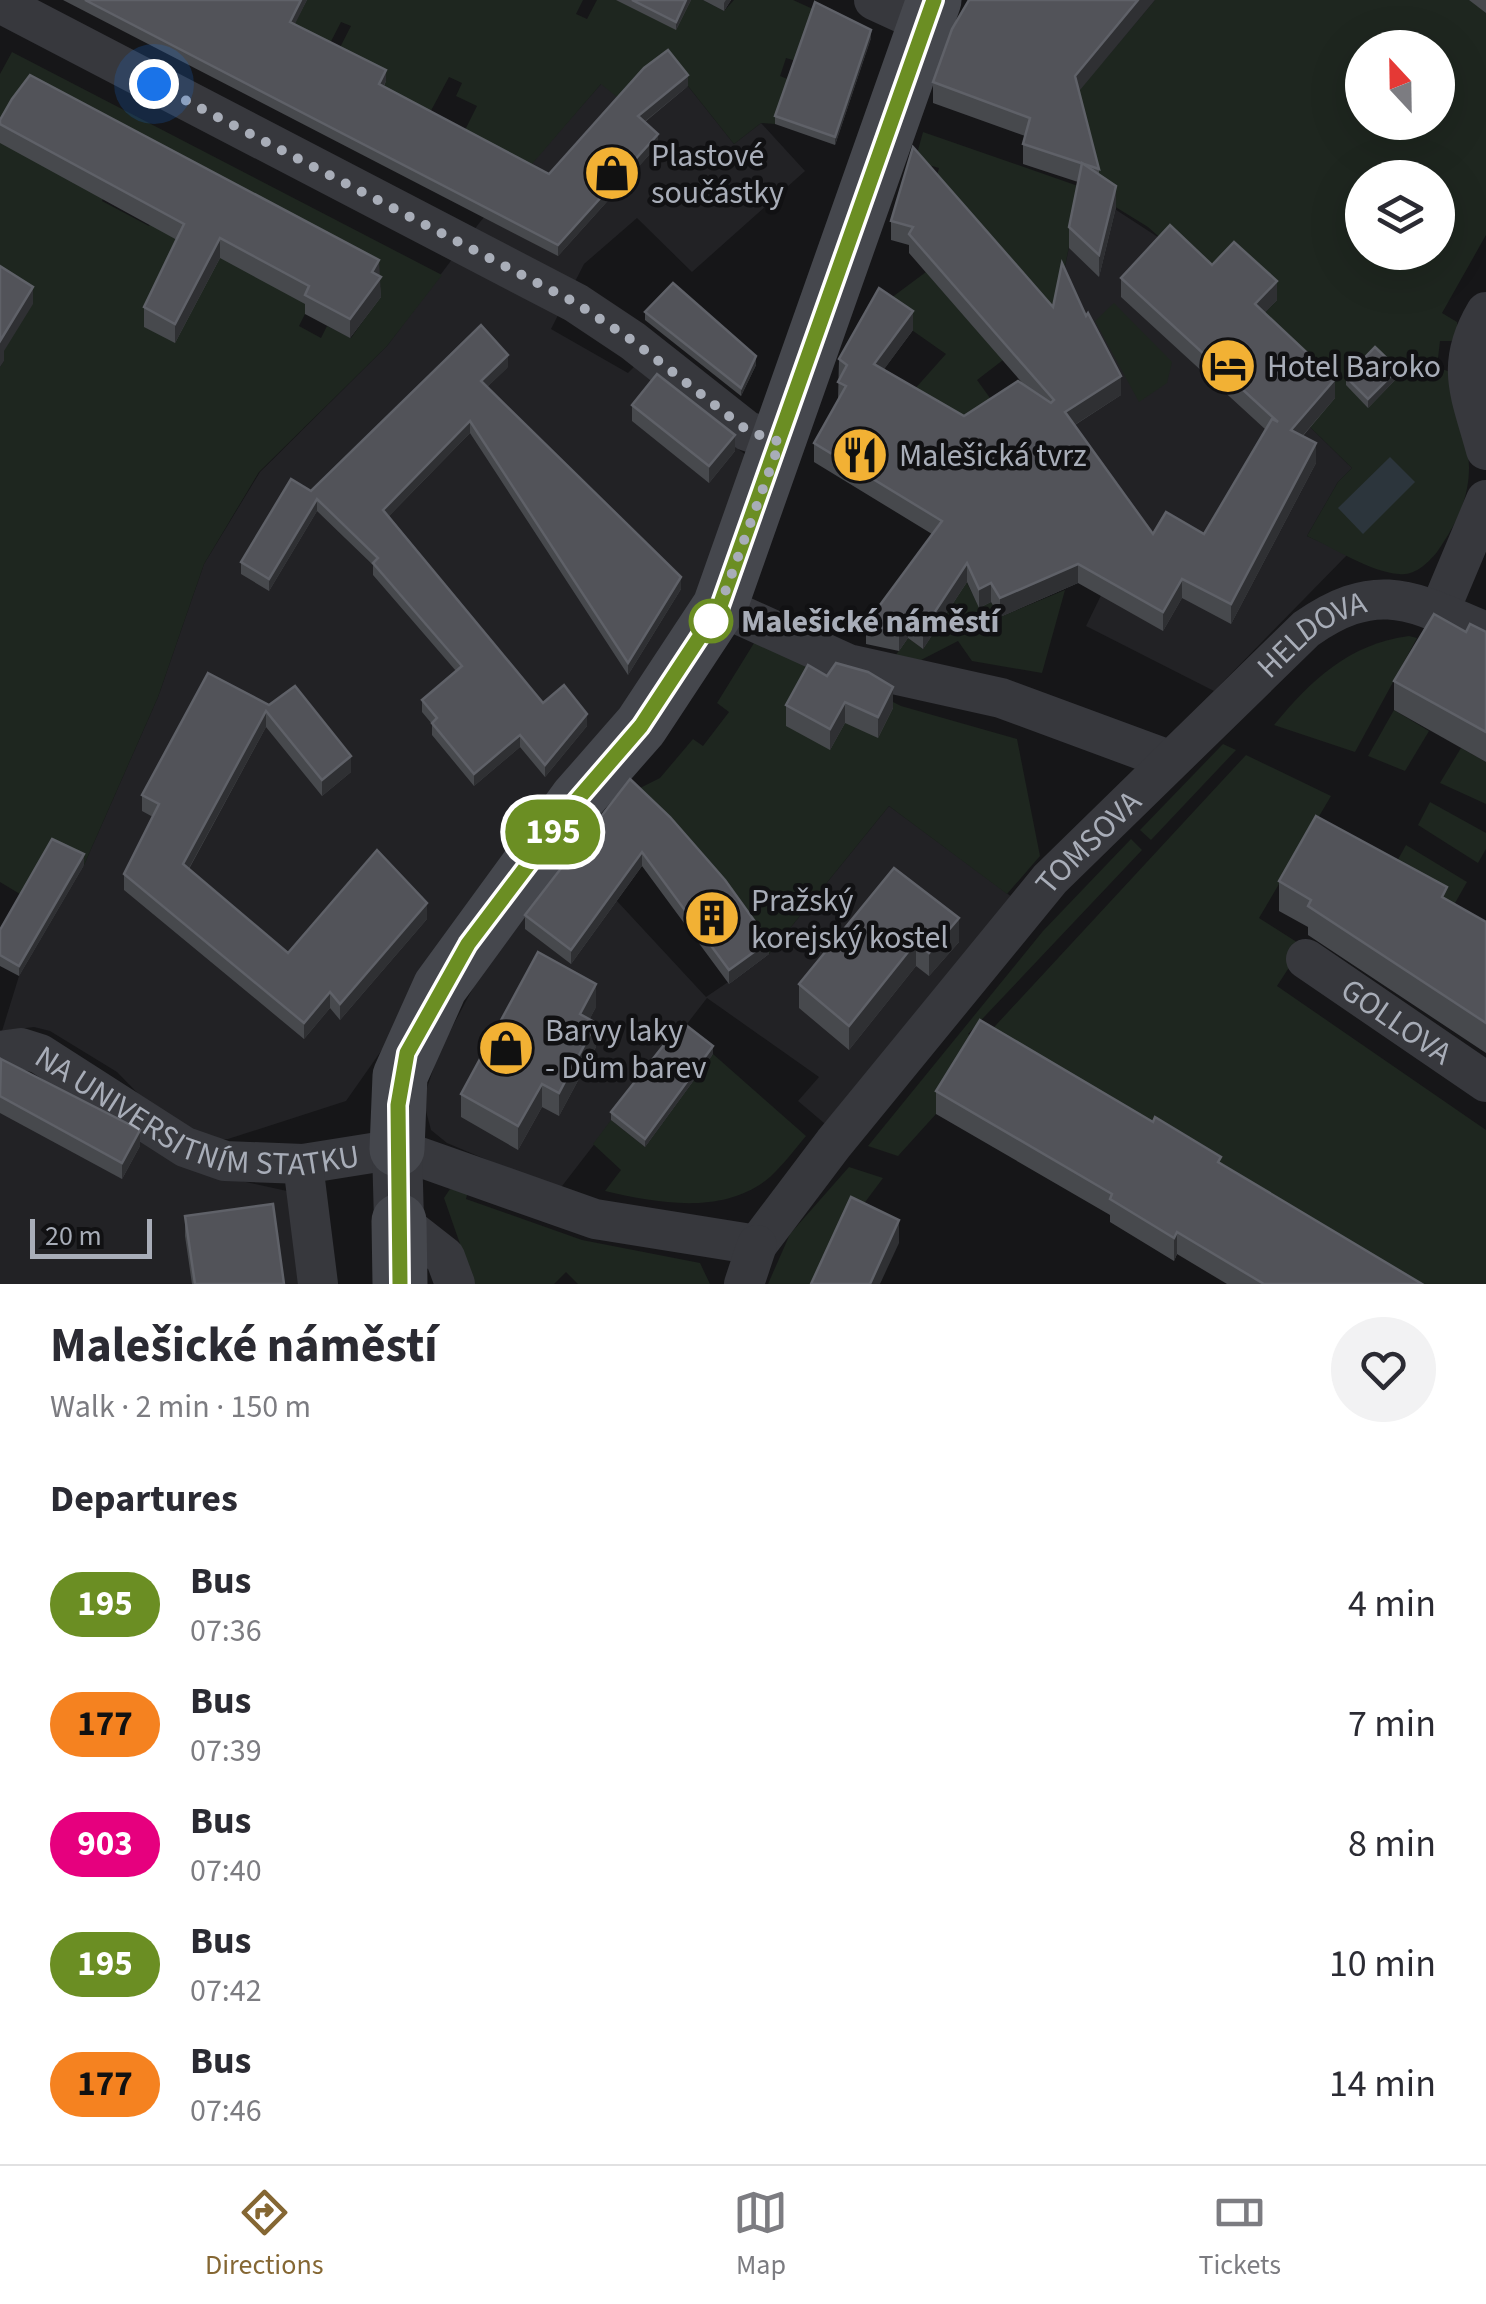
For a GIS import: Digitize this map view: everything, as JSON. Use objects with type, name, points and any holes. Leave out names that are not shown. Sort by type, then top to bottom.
[{"type":"main road","points":[[397,1150],[400,1076],[440,987],[577,800],[641,726],[720,606],[929,12]]},
{"type":"main road","points":[[399,1220],[400,1284]]},
{"type":"street","points":[[874,0],[929,12]]},
{"type":"street","points":[[6,8],[576,303],[633,341],[748,431],[780,442]]},
{"type":"street","points":[[1486,312],[1466,349],[1464,364],[1486,450]]},
{"type":"street","points":[[1440,612],[1486,500]]},
{"type":"street","name":"HELDOVA","points":[[1169,760],[1326,616],[1376,597],[1396,597],[1486,632]]},
{"type":"street","name":"TOMSOVA","points":[[720,606],[848,664],[1001,698],[1169,760],[1050,878],[834,1142],[758,1245]]},
{"type":"street","name":"GOLLOVA","points":[[1306,959],[1486,1082]]},
{"type":"street","name":"NA UNIVERSITNÍM STATKU","points":[[0,1051],[22,1048],[40,1054],[203,1154],[225,1161],[302,1164],[397,1150]]},
{"type":"street","points":[[455,1284],[445,1257],[399,1220],[397,1150],[596,1219],[758,1245],[744,1284]]},
{"type":"street","points":[[302,1164],[318,1284]]},
{"type":"shaded area","points":[[307,0],[583,0],[576,14],[587,19],[597,0],[703,0],[724,11],[734,0],[793,0],[815,10],[796,61],[786,58],[780,76],[790,80],[775,124],[761,123],[734,144],[688,86],[618,98],[601,84],[526,171],[461,138],[477,106],[456,96],[462,83],[449,77],[426,120],[329,69],[351,26],[341,22],[326,51],[251,14],[295,22]]},
{"type":"shaded area","points":[[1155,0],[1486,0],[1486,235],[1442,313],[1457,322],[1458,329],[1452,341],[1440,341],[1437,367],[1450,372],[1467,445],[1468,485],[1452,527],[1437,552],[1421,568],[1405,574],[1388,572],[1307,536],[1338,482],[1352,468],[1310,427],[1255,323],[1276,301],[1212,284],[1148,227],[1101,198],[1036,79],[1103,62]]},
{"type":"shaded area","points":[[12,52],[442,275],[387,346],[259,472],[204,564],[158,697],[84,865],[52,850],[25,897],[0,882],[0,367],[4,361],[0,357],[0,74]],"holes":[[[129,146],[165,195],[149,226],[102,201]],[[380,297],[351,338],[327,326],[321,338],[299,326],[309,306],[304,303]]]},
{"type":"shaded area","points":[[668,61],[734,144],[761,123],[805,171],[692,272],[637,218],[584,264],[551,329],[628,373],[636,365],[747,456],[697,601],[346,1101],[228,1139],[212,1139],[157,1113],[117,1072],[50,1031],[34,1027],[2,1031],[19,976],[84,865],[158,697],[204,564],[260,472],[387,346],[480,222],[601,84]]},
{"type":"shaded area","points":[[923,132],[1081,187],[1058,301],[1042,314],[932,193],[939,168],[915,161]]},
{"type":"shaded area","points":[[1081,187],[1170,245],[1277,300],[1310,427],[1352,468],[1338,482],[1307,536],[1348,554],[1214,691],[1086,626],[1113,571],[1039,466],[1058,301]]},
{"type":"shaded area","points":[[926,272],[1003,360],[977,380],[1008,423],[982,446],[905,400],[946,354],[879,307]]},
{"type":"shaded area","points":[[1114,303],[1172,362],[1167,383],[1139,402],[1095,321]]},
{"type":"shaded area","points":[[1390,457],[1415,482],[1363,534],[1338,508]]},
{"type":"shaded area","points":[[965,579],[979,607],[991,602],[1000,617],[1065,590],[1042,673],[972,661],[958,641],[921,660],[895,656],[908,638],[923,649]]},
{"type":"shaded area","points":[[759,635],[901,706],[1017,739],[1040,856],[1007,894],[889,806],[769,954],[630,793],[660,778],[693,739],[703,746],[729,712],[717,703]]},
{"type":"shaded area","points":[[1409,636],[1417,638],[1355,752],[1274,725],[1302,693],[1333,667],[1368,647]]},
{"type":"shaded area","points":[[1394,710],[1429,731],[1405,771],[1368,756]]},
{"type":"shaded area","points":[[1223,744],[1236,750],[1151,840],[1140,830]]},
{"type":"shaded area","points":[[1461,748],[1486,762],[1486,804],[1440,783]]},
{"type":"shaded area","points":[[1246,755],[1331,796],[1259,918],[1303,946],[1277,986],[1486,1130],[1486,1284],[1398,1284],[984,1038]]},
{"type":"shaded area","points":[[1430,802],[1486,833],[1486,849],[1478,863],[1418,825]]},
{"type":"shaded area","points":[[889,806],[1016,900],[830,1128],[798,1101],[819,1077],[707,998],[559,1190],[447,1143],[431,1130],[423,1100],[439,1052],[491,954],[561,856],[617,901],[706,997],[769,954]]},
{"type":"shaded area","points":[[1131,839],[1142,850],[968,1034],[980,1043],[936,1114],[898,1156],[868,1146],[1043,931]]},
{"type":"shaded area","points":[[1406,845],[1467,882],[1447,917],[1385,883]]},
{"type":"shaded area","points":[[713,1054],[806,1136],[770,1177],[732,1197],[711,1202],[668,1202],[605,1191],[621,1170],[593,1144],[611,1120],[645,1147]]},
{"type":"shaded area","points":[[0,1067],[219,1176],[287,1191],[307,1284],[0,1284]]},
{"type":"shaded area","points":[[849,1167],[883,1178],[851,1221],[822,1284],[768,1284],[790,1234]]},
{"type":"shaded area","points":[[450,1189],[468,1191],[466,1199],[582,1240],[700,1263],[710,1284],[578,1284],[566,1272],[554,1284],[474,1284],[444,1198]]},
{"type":"building","points":[[85,0],[301,0],[290,22],[386,70],[379,84],[549,174],[644,68],[668,50],[688,75],[638,116],[658,134],[558,245]]},
{"type":"building","points":[[632,0],[686,0],[676,22]]},
{"type":"building","points":[[969,0],[1138,0],[1075,76],[1099,169],[1023,144],[1030,118],[933,82],[952,29]]},
{"type":"building","points":[[815,2],[871,30],[835,137],[775,116]]},
{"type":"building","points":[[30,75],[379,260],[372,272],[381,277],[350,319],[305,295],[309,286],[220,238],[175,324],[144,307],[184,224],[0,124]]},
{"type":"building","points":[[913,147],[1053,307],[1062,263],[1086,316],[1088,313],[1121,376],[1065,412],[1153,534],[1166,512],[1204,534],[1272,419],[1278,422],[1121,278],[1170,225],[1212,265],[1234,242],[1277,281],[1255,304],[1335,379],[1291,430],[1316,443],[1231,604],[1182,579],[1163,612],[1078,564],[1000,598],[991,583],[979,589],[967,563],[923,630],[908,619],[899,632],[866,624],[942,521],[814,443],[846,386],[838,382],[847,365],[839,359],[879,288],[913,311],[874,364],[964,416],[1018,381],[1051,403],[1054,400],[909,234],[913,227],[891,221]]},
{"type":"building","points":[[1082,163],[1116,186],[1099,255],[1069,227]]},
{"type":"building","points":[[0,266],[33,287],[0,341]]},
{"type":"building","points":[[673,283],[756,356],[741,388],[645,312]]},
{"type":"building","points":[[481,325],[508,355],[481,381],[681,577],[628,663],[470,421],[383,510],[543,703],[564,685],[587,714],[545,765],[520,735],[474,774],[432,723],[437,718],[422,700],[462,666],[373,563],[378,558],[317,499],[269,579],[241,562],[291,479],[311,491]]},
{"type":"building","points":[[1375,347],[1398,369],[1368,399],[1346,377]]},
{"type":"building","points":[[657,374],[735,435],[709,466],[632,405]]},
{"type":"building","points":[[1434,614],[1466,632],[1470,624],[1486,632],[1486,732],[1394,681]]},
{"type":"building","points":[[836,663],[868,672],[893,687],[878,717],[845,702],[830,729],[786,705],[808,665],[827,676]]},
{"type":"building","points":[[208,673],[269,705],[295,686],[351,756],[322,780],[266,711],[183,864],[288,953],[377,850],[427,903],[340,1004],[330,992],[304,1023],[124,874],[159,804],[142,795]]},
{"type":"building","points":[[630,779],[670,817],[725,880],[769,941],[729,970],[642,852],[571,950],[525,915]]},
{"type":"building","points":[[1316,816],[1447,887],[1442,897],[1486,922],[1486,1023],[1308,906],[1311,900],[1279,881]]},
{"type":"building","points":[[52,839],[84,854],[19,966],[0,955],[0,930]]},
{"type":"building","points":[[894,868],[959,918],[929,953],[916,942],[849,1026],[799,984]]},
{"type":"building","points":[[538,952],[596,984],[580,1014],[596,1023],[559,1093],[542,1084],[518,1126],[461,1094]]},
{"type":"building","points":[[980,1020],[1153,1122],[1155,1117],[1221,1157],[1218,1162],[1422,1284],[1264,1284],[1177,1232],[1174,1238],[1110,1199],[1112,1194],[936,1091]]},
{"type":"building","points":[[682,1022],[713,1046],[645,1139],[611,1112]]},
{"type":"building","points":[[1,1059],[140,1130],[122,1163],[0,1096]]},
{"type":"building","points":[[851,1197],[899,1220],[870,1284],[811,1284]]},
{"type":"building","points":[[273,1204],[284,1284],[195,1284],[185,1216]]},
{"type":"bus line","name":"195","points":[[400,1284],[398,1105],[407,1053],[440,987],[468,944],[577,800],[641,726],[720,606],[780,442],[856,211],[934,0]]},
{"type":"place","name":"Plastové součástky","points":[[612,173]]},
{"type":"place","name":"Hotel Baroko","points":[[1228,366]]},
{"type":"place","name":"Malešická tvrz","points":[[860,455]]},
{"type":"place","name":"Malešické náměstí","points":[[711,621]]},
{"type":"place","name":"Pražský korejský kostel","points":[[712,918]]},
{"type":"place","name":"Barvy laky - Dům barev","points":[[506,1048]]},
{"type":"route","points":[[154,84],[576,303],[633,341],[748,431],[780,442],[720,606],[702,636],[711,621]]}]
